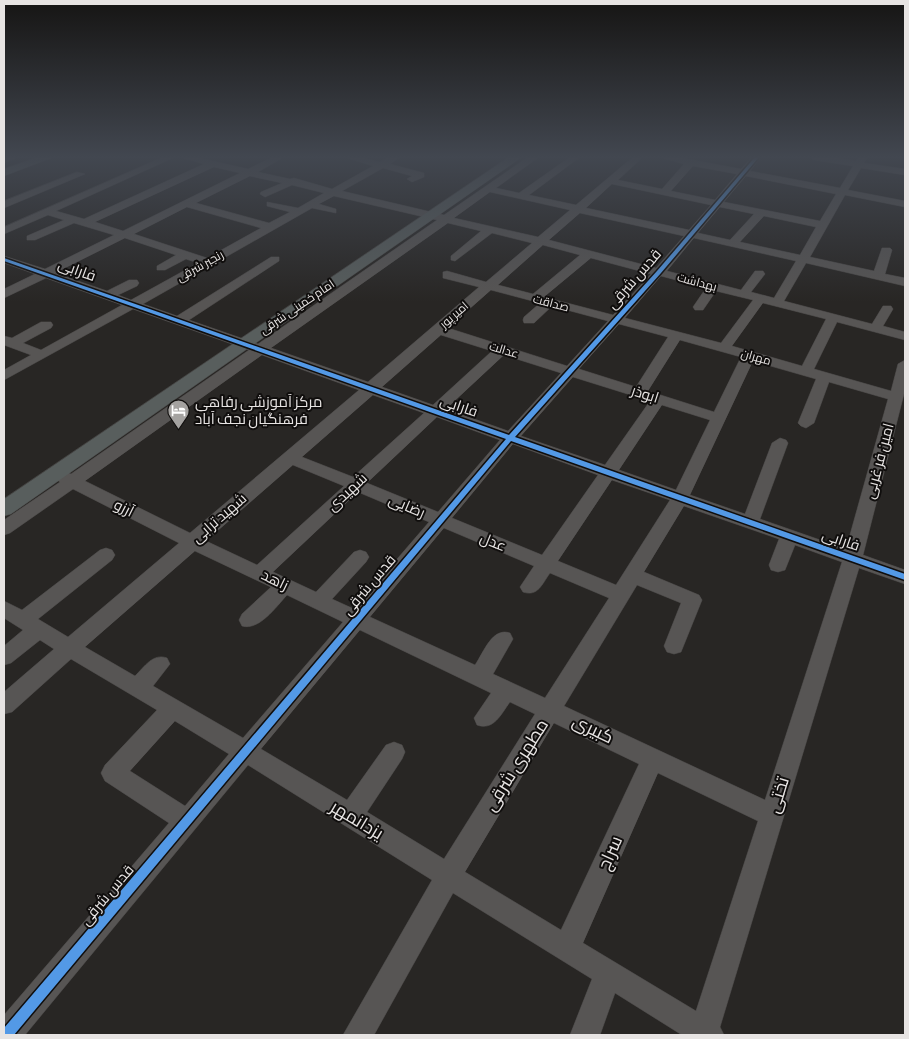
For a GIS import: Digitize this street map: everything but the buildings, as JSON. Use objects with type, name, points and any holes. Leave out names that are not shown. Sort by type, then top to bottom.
[{"type":"main road","name":"امام خمینی شرقی","points":[[4,509],[56,473],[251,347],[453,205]]},
{"type":"street","points":[[4,231],[59,205]]},
{"type":"street","points":[[31,238],[79,221],[113,205]]},
{"type":"street","points":[[4,294],[180,205]]},
{"type":"street","points":[[194,205],[270,227]]},
{"type":"street","points":[[276,205],[298,212]]},
{"type":"street","name":"رنجبر شرقی","points":[[4,376],[310,205]]},
{"type":"street","points":[[313,205],[332,210]]},
{"type":"street","name":"بهداشت","points":[[387,205],[539,241],[905,336]]},
{"type":"street","points":[[438,217],[459,205]]},
{"type":"street","points":[[563,205],[629,217],[692,234],[905,282]]},
{"type":"street","name":"امیر پور","points":[[368,388],[582,205]]},
{"type":"street","name":"قدس شرقی","points":[[6,1035],[510,438],[621,315],[715,205]]},
{"type":"street","points":[[729,205],[823,225]]},
{"type":"street","points":[[777,303],[834,205]]},
{"type":"street","points":[[47,212],[123,234],[207,262]]},
{"type":"street","points":[[733,243],[762,212]]},
{"type":"street","points":[[210,223],[227,215]]},
{"type":"street","points":[[455,258],[490,229]]},
{"type":"street","points":[[878,276],[886,250]]},
{"type":"street","points":[[535,298],[589,254]]},
{"type":"street","points":[[161,268],[184,255]]},
{"type":"street","points":[[4,270],[19,257]]},
{"type":"street","name":"فارابی","points":[[4,258],[19,257],[46,274],[905,577]]},
{"type":"street","points":[[178,321],[275,259]]},
{"type":"street","points":[[743,295],[759,274]]},
{"type":"street","name":"صداقت","points":[[447,275],[550,302],[621,315]]},
{"type":"street","points":[[107,296],[133,283]]},
{"type":"street","points":[[699,307],[713,286]]},
{"type":"street","points":[[724,348],[760,299]]},
{"type":"street","points":[[529,320],[550,302]]},
{"type":"street","points":[[876,328],[887,309]]},
{"type":"street","points":[[621,315],[650,316]]},
{"type":"street","name":"مهران","points":[[621,315],[676,336],[896,397]]},
{"type":"street","points":[[806,372],[833,318]]},
{"type":"street","points":[[8,342],[46,326]]},
{"type":"street","name":"عدالت","points":[[437,329],[571,370]]},
{"type":"street","points":[[640,393],[676,336]]},
{"type":"street","points":[[8,342],[42,355]]},
{"type":"street","points":[[4,529],[251,347]]},
{"type":"street","name":"شهیدی","points":[[260,572],[502,349]]},
{"type":"street","points":[[680,498],[749,355]]},
{"type":"street","name":"امین فر غربی","points":[[853,558],[896,397],[903,382],[905,364]]},
{"type":"street","name":"ابوذر","points":[[571,370],[718,418]]},
{"type":"street","points":[[806,424],[824,377]]},
{"type":"street","name":"شهید ترابی","points":[[4,705],[368,388]]},
{"type":"street","points":[[530,587],[610,474],[659,399]]},
{"type":"street","points":[[750,522],[780,443]]},
{"type":"street","name":"رضایی","points":[[289,457],[441,520]]},
{"type":"street","name":"آرزو","points":[[56,473],[192,542]]},
{"type":"street","name":"مطهری شرقی","points":[[358,1035],[448,876],[680,498]]},
{"type":"street","name":"عدل","points":[[441,520],[546,564],[692,600],[674,646]]},
{"type":"street","points":[[778,565],[789,536]]},
{"type":"street","name":"زاهد","points":[[192,542],[260,572],[358,620]]},
{"type":"street","points":[[4,657],[21,620],[106,555]]},
{"type":"street","points":[[319,601],[360,557]]},
{"type":"street","name":"تختی","points":[[705,1034],[853,558]]},
{"type":"street","points":[[249,620],[286,585]]},
{"type":"street","name":"یزدانمهر","points":[[21,620],[246,752],[705,1034]]},
{"type":"street","name":"کبیری","points":[[358,620],[772,815]]},
{"type":"street","points":[[480,676],[503,639]]},
{"type":"street","points":[[137,688],[160,664]]},
{"type":"street","points":[[485,718],[506,689]]},
{"type":"street","points":[[172,709],[113,773],[187,821]]},
{"type":"street","points":[[350,816],[394,752]]},
{"type":"street","name":"سراج","points":[[567,948],[653,758]]},
{"type":"street","points":[[585,1035],[608,973]]},
{"type":"cycle path","points":[[6,1035],[510,438],[659,272],[716,205]]},
{"type":"cycle path","points":[[4,259],[905,577]]},
{"type":"place","name":"مرکز آموزشی رفاهی فرهنگیان نجف آباد","points":[[179,430]]}]
